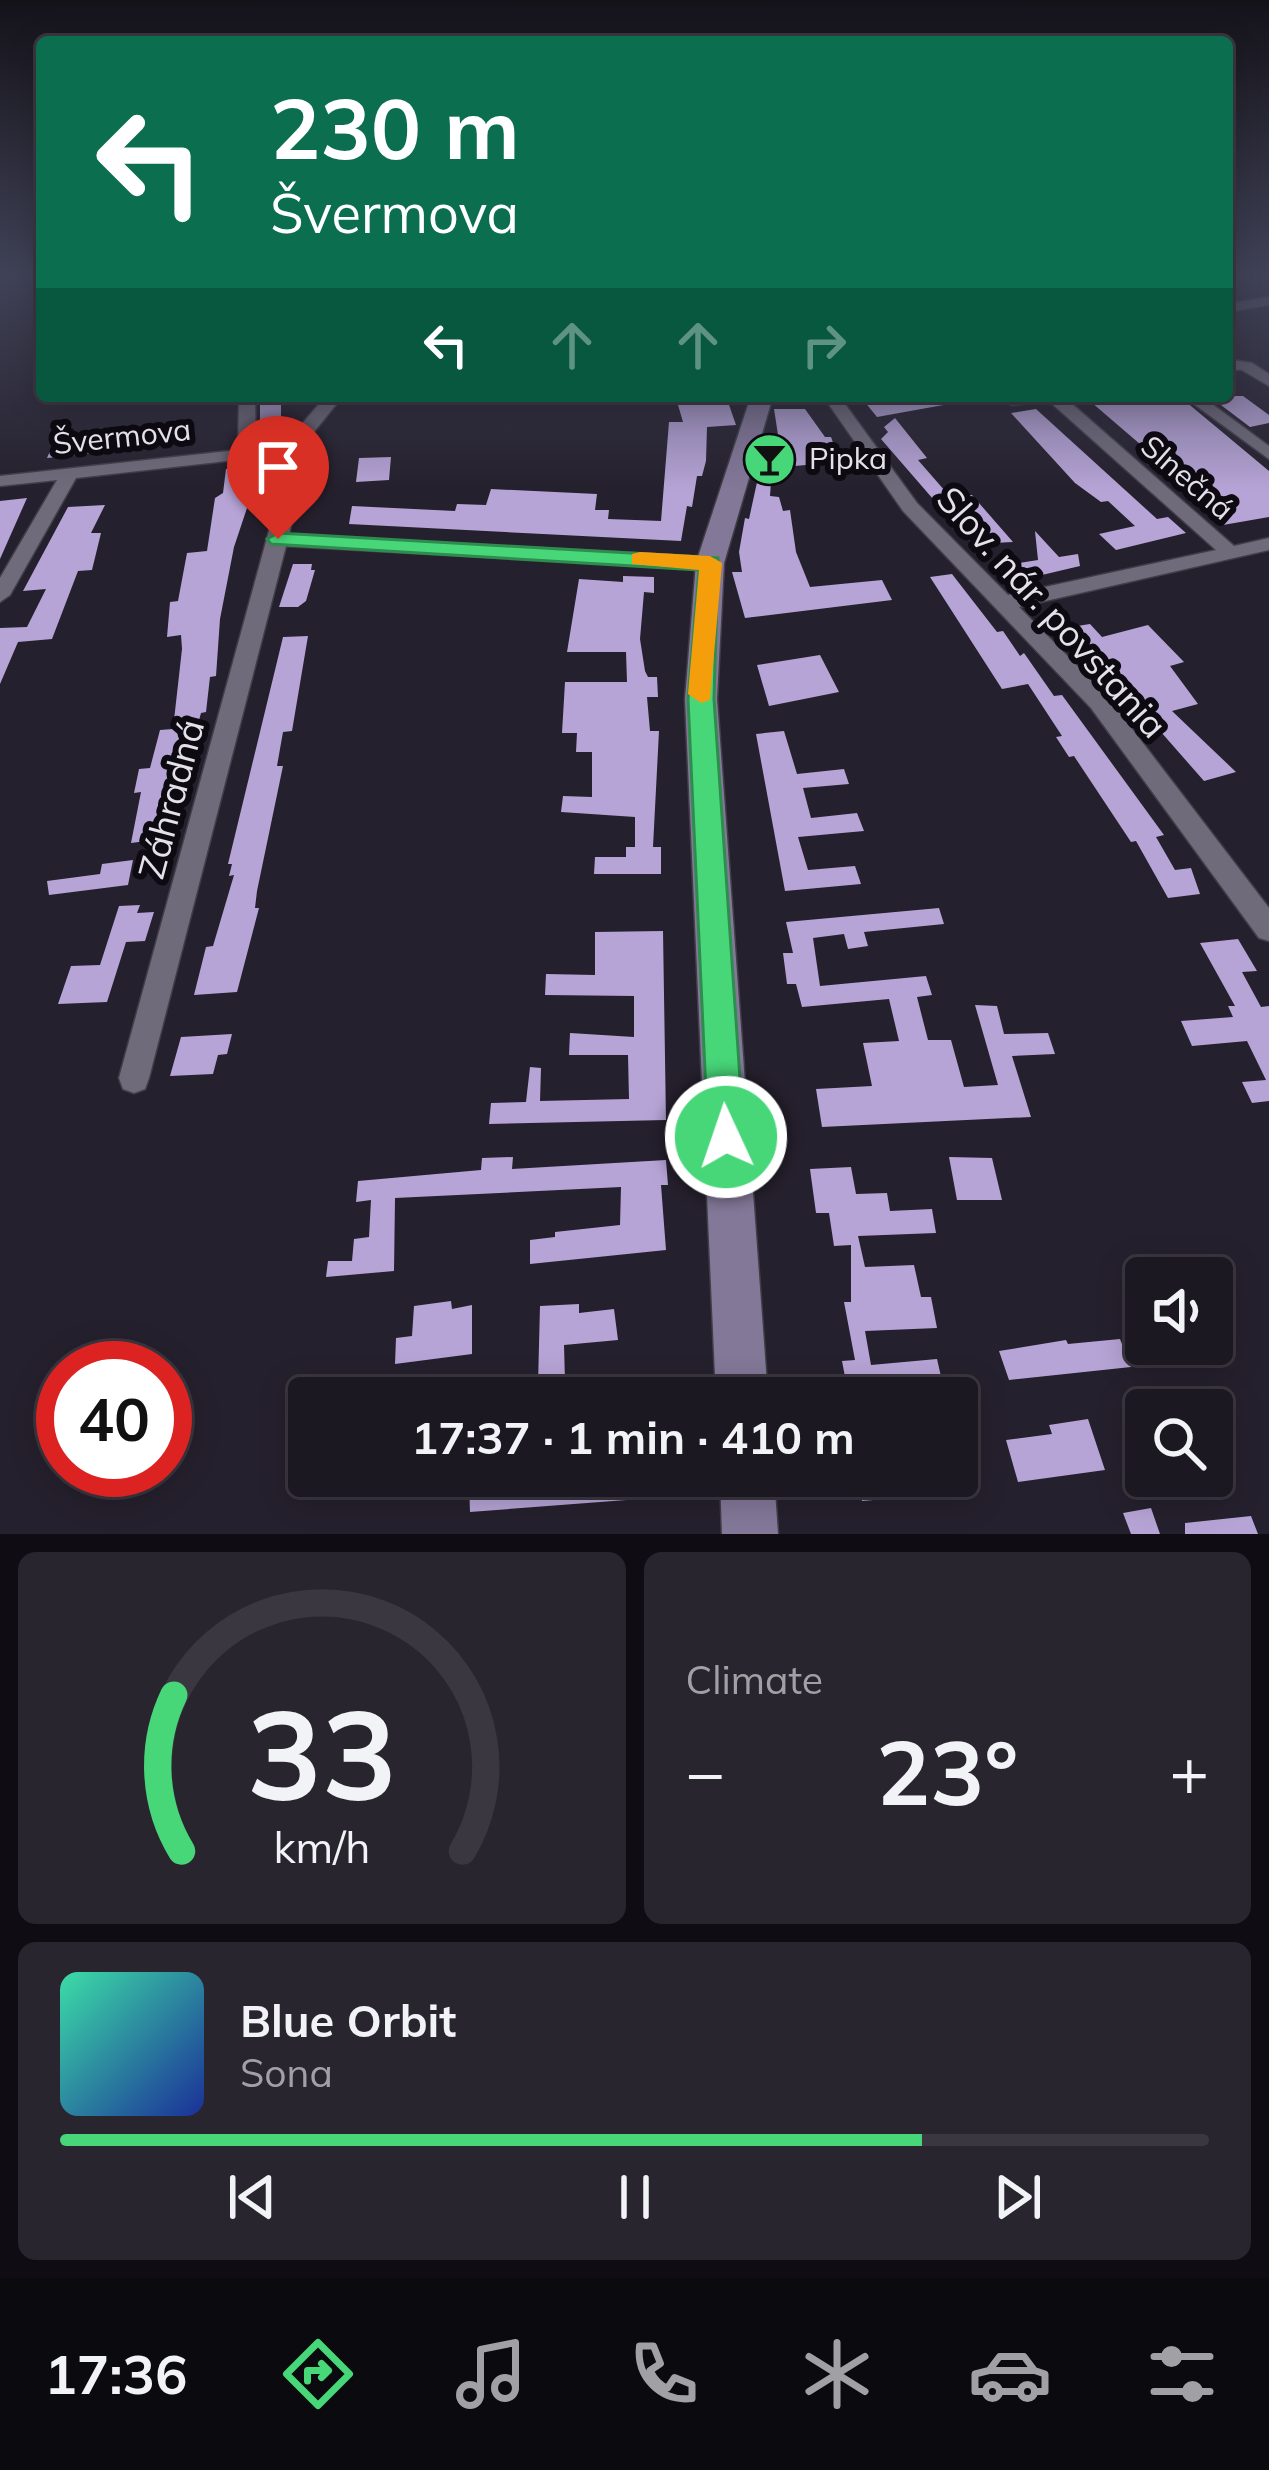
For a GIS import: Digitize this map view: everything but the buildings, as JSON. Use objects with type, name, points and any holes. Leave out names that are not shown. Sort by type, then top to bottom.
[{"type":"street","points":[[1234,364],[1269,381]]},
{"type":"street","points":[[247,402],[247,454]]},
{"type":"street","points":[[330,402],[300,437],[278,539],[710,563]]},
{"type":"street","points":[[741,1377],[701,699],[710,563],[760,402]]},
{"type":"street","name":"Slov. nár. povstania","points":[[835,402],[910,507],[1099,702],[1269,929]]},
{"type":"street","name":"Slnečná","points":[[1060,402],[1231,553]]},
{"type":"street","points":[[1199,402],[1269,454]]},
{"type":"street","name":"Švermova","points":[[0,481],[300,448]]},
{"type":"street","points":[[0,595],[70,473]]},
{"type":"street","name":"Záhradná","points":[[134,1078],[278,539]]},
{"type":"street","points":[[1004,604],[1269,544]]},
{"type":"street","points":[[748,1497],[750,1534]]},
{"type":"slow traffic","points":[[640,559],[710,563],[701,694]]},
{"type":"place","name":"Pipka","points":[[770,459]]},
{"type":"route","points":[[278,539],[710,563],[701,699],[726,1137]]}]
